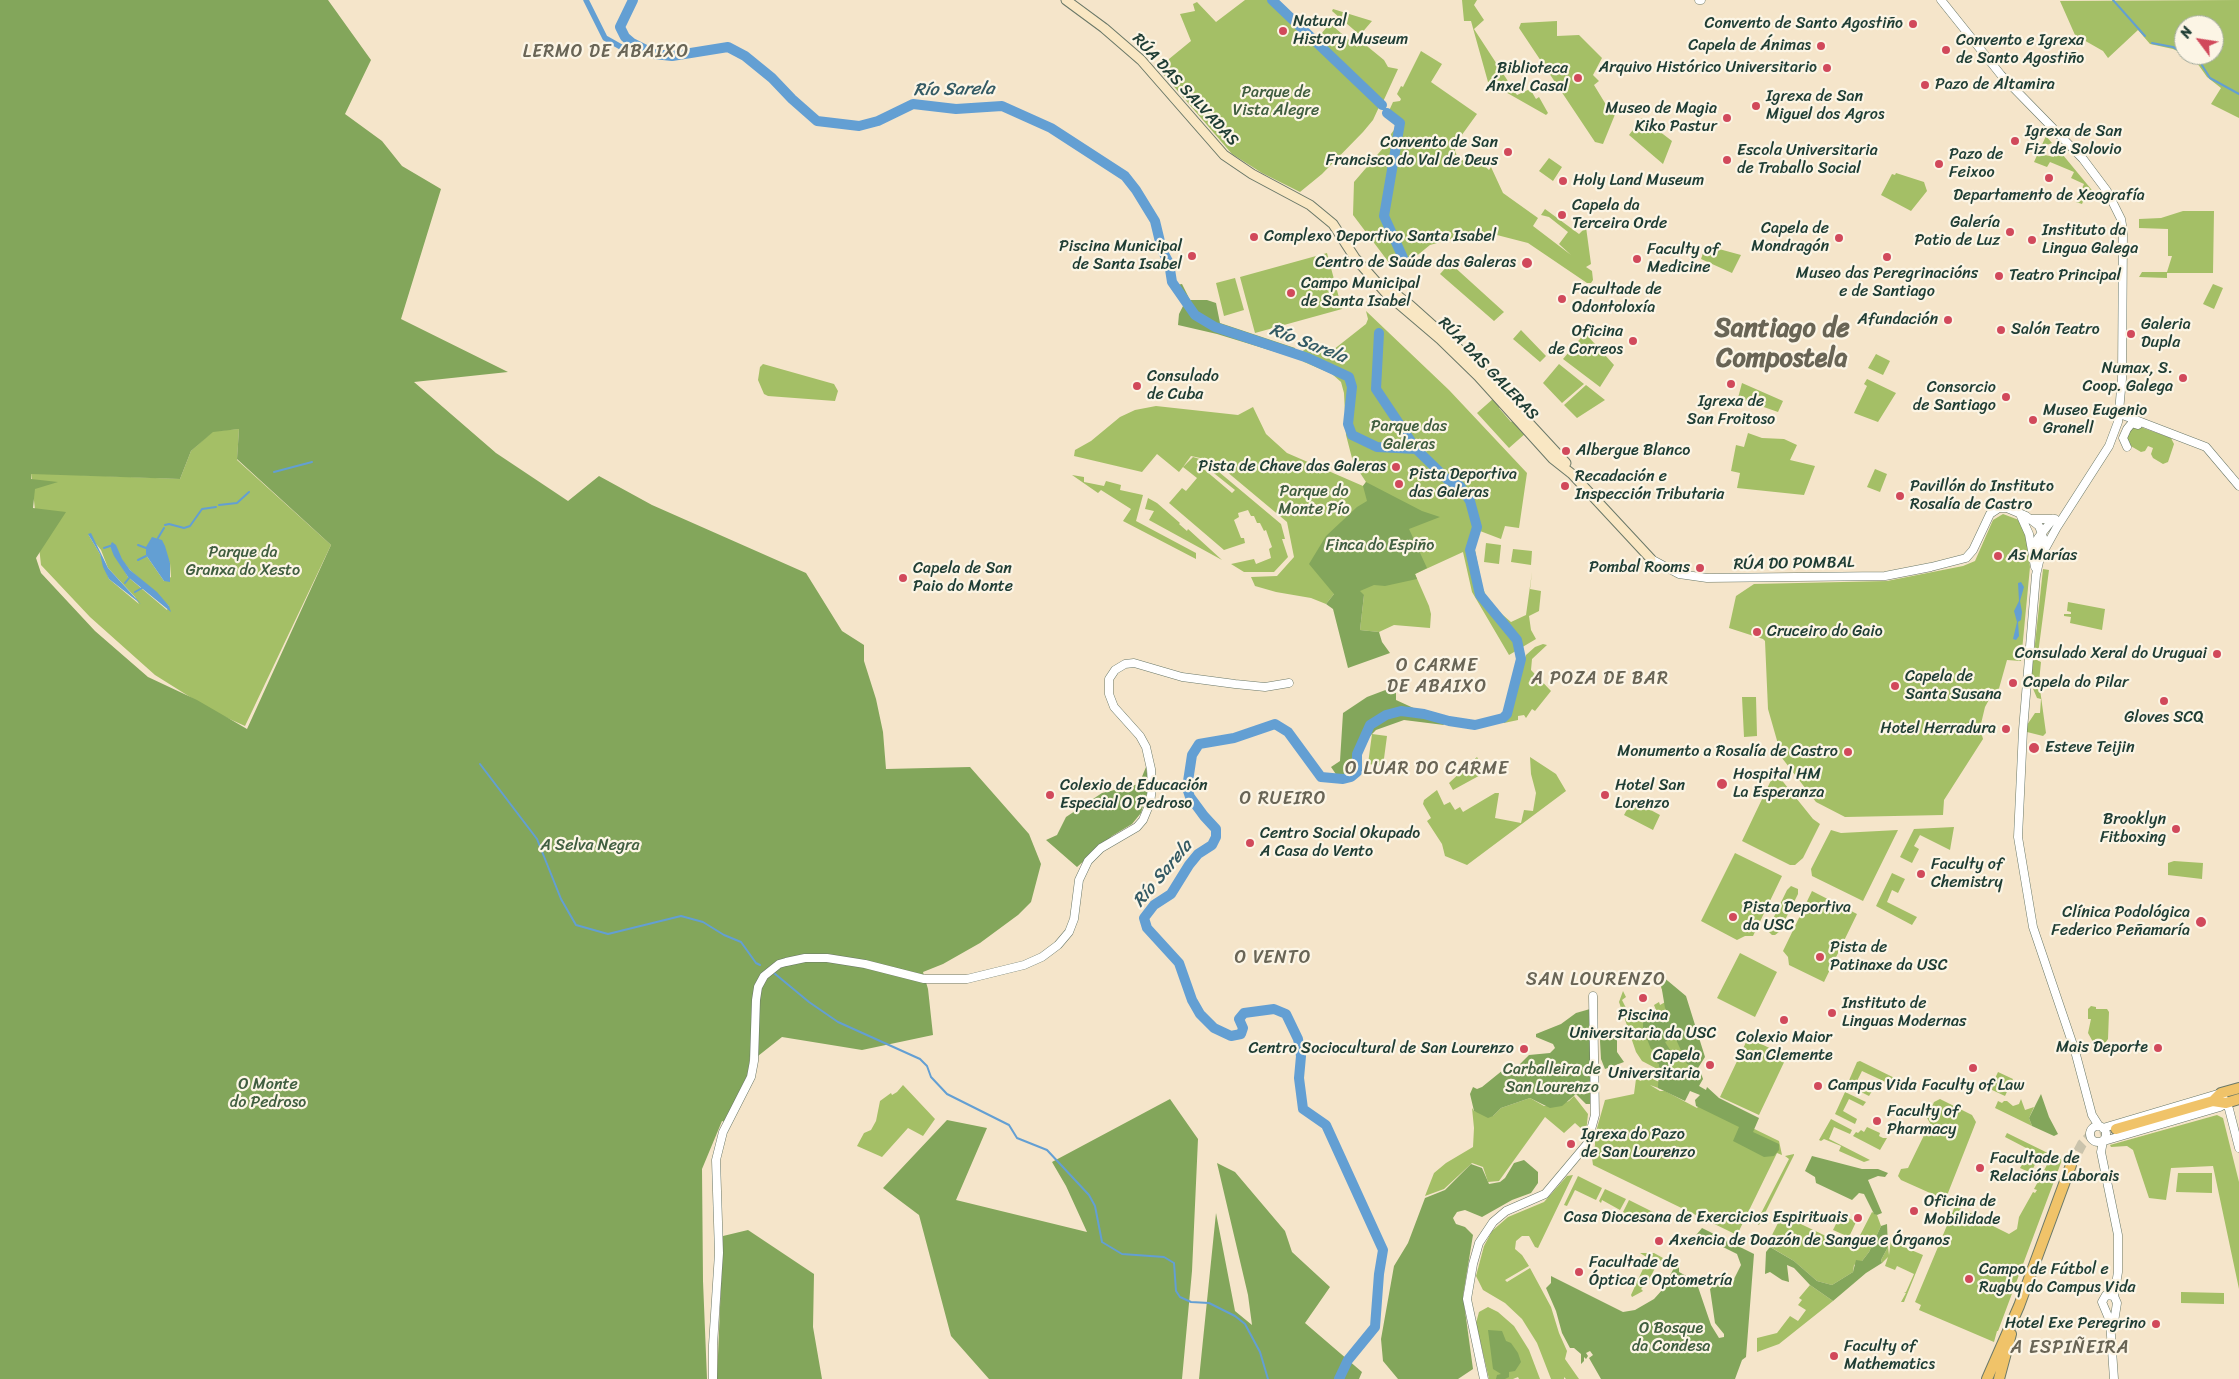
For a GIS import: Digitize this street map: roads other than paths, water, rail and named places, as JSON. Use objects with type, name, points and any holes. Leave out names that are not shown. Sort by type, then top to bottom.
[{"type":"main road","name":"RÚA DAS SALVADAS","points":[[1066,0],[1083,11],[1141,60],[1224,155],[1252,174],[1299,199],[1333,224],[1355,258],[1381,287]]},
{"type":"main road","name":"RÚA DAS GALERAS","points":[[1381,287],[1440,339],[1478,376],[1554,462],[1569,470]]},
{"type":"main road","name":"RÚA DAS GALERAS","points":[[1381,287],[1389,289],[1410,305],[1468,356],[1651,559]]},
{"type":"main road","points":[[2213,1101],[2221,1093],[2238,1093]]},
{"type":"main road","points":[[2116,1129],[2213,1101],[2226,1103],[2238,1093]]},
{"type":"main road","points":[[1987,1379],[2019,1306],[2071,1165]]},
{"type":"main road","points":[[1999,1379],[2019,1306]]},
{"type":"street","points":[[1941,0],[2001,75],[2082,157],[2114,202],[2121,219],[2123,231],[2121,419],[2117,442],[2109,446]]},
{"type":"street","points":[[2121,419],[2173,434],[2206,447],[2239,486]]},
{"type":"street","points":[[2036,561],[2109,446],[2121,419]]},
{"type":"street","points":[[2127,447],[2123,438],[2132,423],[2169,436],[2173,434]]},
{"type":"street","name":"RÚA DO POMBAL","points":[[1651,559],[1679,574],[1722,579],[1885,576],[1940,565],[1963,559],[1970,555],[1988,516],[1999,508],[2007,508],[2020,514],[2030,522]]},
{"type":"street","points":[[2030,522],[2062,518]]},
{"type":"street","points":[[2042,533],[2053,519]]},
{"type":"street","points":[[2030,522],[2034,532],[2042,533],[2055,530]]},
{"type":"street","points":[[2030,522],[2036,561],[2036,575],[2027,684],[2018,837],[2031,915],[2040,949],[2075,1051],[2092,1115],[2098,1127],[2106,1134],[2100,1141],[2101,1152],[2118,1235],[2118,1272],[2114,1296],[2117,1300],[2112,1337],[2114,1378]]},
{"type":"street","points":[[2036,561],[2044,540],[2042,533]]},
{"type":"street","points":[[713,1379],[713,1345],[719,1254],[716,1160],[723,1132],[751,1077],[754,1061],[756,993],[764,976],[779,964],[805,958],[827,958],[865,964],[924,979],[967,979],[1024,965],[1052,950],[1065,938],[1072,924],[1080,880],[1088,861],[1101,848],[1137,827],[1143,820],[1150,803],[1152,788],[1151,769],[1146,747],[1140,736],[1114,707],[1109,694],[1110,679],[1115,670],[1125,664],[1134,663],[1182,677],[1235,684],[1265,687],[1290,683]]},
{"type":"street","points":[[1484,1379],[1467,1299],[1473,1264],[1479,1243],[1493,1222],[1506,1211],[1545,1194],[1587,1144],[1595,1115],[1593,996]]},
{"type":"street","points":[[2226,1103],[2220,1107],[2100,1141],[2090,1135],[2098,1127],[2221,1093],[2226,1103],[2239,1148]]},
{"type":"street","points":[[2112,1337],[2105,1307],[2102,1302],[2104,1297],[2109,1294],[2114,1296]]},
{"type":"street","points":[[2105,1307],[2110,1309],[2116,1305]]},
{"type":"water","points":[[91,533],[108,568],[141,604],[109,579],[103,567],[100,554],[88,534]]},
{"type":"water","points":[[152,537],[162,540],[165,546],[170,563],[170,582],[164,581],[146,555],[146,547]]},
{"type":"water","points":[[112,542],[116,545],[122,559],[130,570],[157,592],[169,606],[171,612],[128,577],[114,556],[110,546]]},
{"type":"water","points":[[2021,582],[2024,587],[2020,601],[2022,612],[2021,620],[2018,622],[2019,636],[2016,640],[2013,639],[2017,622],[2014,611],[2019,601],[2018,583]]},
{"type":"waterway","points":[[586,0],[605,38],[621,47],[643,49]]},
{"type":"waterway","name":"Río Sarela","points":[[633,0],[620,27],[625,37],[632,43],[654,54],[672,56],[728,47],[745,56],[772,78],[817,121],[859,126],[878,121],[913,104],[956,109],[1002,106],[1051,128],[1125,176],[1136,190],[1155,221],[1162,250],[1169,263],[1172,282],[1195,315],[1215,327],[1308,358],[1349,377],[1352,387],[1348,424],[1352,435],[1377,447],[1416,449],[1448,480],[1460,486],[1470,501],[1477,527],[1470,550],[1480,595],[1517,640],[1521,659],[1507,714],[1503,718],[1475,725],[1401,711],[1386,715],[1370,725],[1357,754],[1357,772],[1351,777],[1343,779],[1321,777],[1288,732],[1275,724],[1234,738],[1199,744],[1192,755],[1187,788],[1190,797],[1216,829],[1216,837],[1212,845],[1198,854],[1189,865],[1171,894],[1154,905],[1144,918],[1147,928],[1179,963],[1192,1000],[1200,1014],[1214,1028],[1231,1036],[1241,1034],[1243,1028],[1239,1019],[1244,1013],[1274,1009],[1286,1014],[1298,1039],[1301,1056],[1299,1078],[1303,1109],[1326,1125],[1383,1250],[1375,1327],[1348,1360],[1339,1379]]},
{"type":"waterway","points":[[1272,0],[1382,105]]},
{"type":"waterway","points":[[2113,0],[2145,36]]},
{"type":"waterway","points":[[2152,43],[2174,48]]},
{"type":"waterway","points":[[2202,65],[2210,78],[2239,94]]},
{"type":"waterway","points":[[1387,113],[1400,123],[1384,216],[1404,260]]},
{"type":"waterway","points":[[1379,333],[1376,389],[1416,449]]},
{"type":"waterway","points":[[274,472],[312,462]]},
{"type":"waterway","points":[[219,505],[237,503],[249,492]]},
{"type":"waterway","points":[[165,525],[169,524],[184,528],[190,526],[202,509],[216,507]]},
{"type":"waterway","points":[[158,538],[164,528]]},
{"type":"waterway","points":[[138,545],[146,548]]},
{"type":"waterway","points":[[104,548],[110,546]]},
{"type":"waterway","points":[[138,560],[146,556]]},
{"type":"waterway","points":[[125,583],[129,578]]},
{"type":"waterway","points":[[135,592],[142,588]]},
{"type":"waterway","points":[[480,764],[537,839],[561,899],[576,925],[608,934],[681,916],[703,922],[724,935],[741,942],[756,963],[760,965]]},
{"type":"waterway","points":[[774,973],[809,1002],[838,1022],[920,1059],[927,1066],[931,1077],[947,1094],[1009,1125],[1017,1138],[1047,1150],[1089,1195],[1095,1206],[1102,1242],[1122,1254],[1164,1257],[1174,1263],[1176,1291],[1180,1297],[1191,1302],[1209,1303],[1235,1316],[1245,1324],[1260,1352],[1268,1379]]},
{"type":"tunnel","points":[[2071,1165],[2082,1144],[2089,1137],[2116,1129]]},
{"type":"place","name":"Convento de Santo Agostiño","points":[[1913,24]]},
{"type":"place","name":"Natural History Museum","points":[[1283,31]]},
{"type":"place","name":"Capela de Ánimas","points":[[1821,46]]},
{"type":"place","name":"Convento e Igrexa de Santo Agostiño","points":[[1946,50]]},
{"type":"place","name":"Arquivo Histórico Universitario","points":[[1827,68]]},
{"type":"place","name":"Biblioteca Ánxel Casal","points":[[1578,78]]},
{"type":"place","name":"Pazo de Altamira","points":[[1925,85]]},
{"type":"place","name":"Igrexa de San Miguel dos Agros","points":[[1756,106]]},
{"type":"place","name":"Museo de Magia Kiko Pastur","points":[[1727,118]]},
{"type":"place","name":"Igrexa de San Fiz de Solovio","points":[[2015,141]]},
{"type":"place","name":"Convento de San Francisco do Val de Deus","points":[[1508,152]]},
{"type":"place","name":"Escola Universitaria de Traballo Social","points":[[1727,160]]},
{"type":"place","name":"Pazo de Feixoo","points":[[1939,164]]},
{"type":"place","name":"Departamento de Xeografía","points":[[2049,178]]},
{"type":"place","name":"Holy Land Museum","points":[[1563,181]]},
{"type":"place","name":"Capela da Terceira Orde","points":[[1562,215]]},
{"type":"place","name":"Galería Patio de Luz","points":[[2010,232]]},
{"type":"place","name":"Complexo Deportivo Santa Isabel","points":[[1254,237]]},
{"type":"place","name":"Capela de Mondragón","points":[[1839,238]]},
{"type":"place","name":"Instituto da Lingua Galega","points":[[2032,240]]},
{"type":"place","name":"Piscina Municipal de Santa Isabel","points":[[1192,256]]},
{"type":"place","name":"Museo das Peregrinacións e de Santiago","points":[[1887,257]]},
{"type":"place","name":"Faculty of Medicine","points":[[1637,259]]},
{"type":"place","name":"Centro de Saúde das Galeras","points":[[1527,263]]},
{"type":"place","name":"Teatro Principal","points":[[1999,276]]},
{"type":"place","name":"Campo Municipal de Santa Isabel","points":[[1291,293]]},
{"type":"place","name":"Facultade de Odontoloxía","points":[[1562,299]]},
{"type":"place","name":"Afundación","points":[[1948,320]]},
{"type":"place","name":"Salón Teatro","points":[[2001,330]]},
{"type":"place","name":"Galeria Dupla","points":[[2131,334]]},
{"type":"place","name":"Oficina de Correos","points":[[1633,341]]},
{"type":"place","name":"Numax, S. Coop. Galega","points":[[2183,378]]},
{"type":"place","name":"Igrexa de San Froitoso","points":[[1731,384]]},
{"type":"place","name":"Consulado de Cuba","points":[[1137,386]]},
{"type":"place","name":"Consorcio de Santiago","points":[[2006,397]]},
{"type":"place","name":"Museo Eugenio Granell","points":[[2033,420]]},
{"type":"place","name":"Albergue Blanco","points":[[1566,451]]},
{"type":"place","name":"Pista de Chave das Galeras","points":[[1396,467]]},
{"type":"place","name":"Pista Deportiva das Galeras","points":[[1399,484]]},
{"type":"place","name":"Recadación e Inspección Tributaria","points":[[1565,486]]},
{"type":"place","name":"Pavillón do Instituto Rosalía de Castro","points":[[1900,496]]},
{"type":"place","name":"As Marías","points":[[1998,556]]},
{"type":"place","name":"Pombal Rooms","points":[[1700,568]]},
{"type":"place","name":"Capela de San Paio do Monte","points":[[903,578]]},
{"type":"place","name":"Cruceiro do Gaio","points":[[1757,632]]},
{"type":"place","name":"Consulado Xeral do Uruguai","points":[[2217,654]]},
{"type":"place","name":"Capela do Pilar","points":[[2013,683]]},
{"type":"place","name":"Capela de Santa Susana","points":[[1895,686]]},
{"type":"place","name":"Gloves SCQ","points":[[2164,701]]},
{"type":"place","name":"Hotel Herradura","points":[[2006,729]]},
{"type":"place","name":"Esteve Teijin","points":[[2034,748]]},
{"type":"place","name":"Monumento a Rosalía de Castro","points":[[1848,752]]},
{"type":"place","name":"Hospital HM La Esperanza","points":[[1722,784]]},
{"type":"place","name":"Colexio de Educación Especial O Pedroso","points":[[1050,795]]},
{"type":"place","name":"Hotel San Lorenzo","points":[[1605,795]]},
{"type":"place","name":"Brooklyn Fitboxing","points":[[2176,829]]},
{"type":"place","name":"Centro Social Okupado A Casa do Vento","points":[[1250,843]]},
{"type":"place","name":"Faculty of Chemistry","points":[[1921,874]]},
{"type":"place","name":"Pista Deportiva da USC","points":[[1733,917]]},
{"type":"place","name":"Clínica Podológica Federico Peñamaría","points":[[2201,922]]},
{"type":"place","name":"Pista de Patinaxe da USC","points":[[1820,957]]},
{"type":"place","name":"Piscina Universitaria da USC","points":[[1643,998]]},
{"type":"place","name":"Instituto de Linguas Modernas","points":[[1832,1013]]},
{"type":"place","name":"Colexio Maior San Clemente","points":[[1784,1020]]},
{"type":"place","name":"Mais Deporte","points":[[2158,1048]]},
{"type":"place","name":"Centro Sociocultural de San Lourenzo","points":[[1524,1049]]},
{"type":"place","name":"Capela Universitaria","points":[[1710,1065]]},
{"type":"place","name":"Faculty of Law","points":[[1973,1068]]},
{"type":"place","name":"Campus Vida","points":[[1818,1086]]},
{"type":"place","name":"Faculty of Pharmacy","points":[[1877,1121]]},
{"type":"place","name":"Igrexa do Pazo de San Lourenzo","points":[[1571,1144]]},
{"type":"place","name":"Facultade de Relacións Laborais","points":[[1980,1168]]},
{"type":"place","name":"Oficina de Mobilidade","points":[[1914,1211]]},
{"type":"place","name":"Casa Diocesana de Exercicios Espirituais","points":[[1858,1218]]},
{"type":"place","name":"Axencia de Doazón de Sangue e Órganos","points":[[1659,1241]]},
{"type":"place","name":"Facultade de Óptica e Optometría","points":[[1579,1272]]},
{"type":"place","name":"Campo de Fútbol e Rugby do Campus Vida","points":[[1969,1279]]},
{"type":"place","name":"Hotel Exe Peregrino","points":[[2156,1324]]},
{"type":"place","name":"Faculty of Mathematics","points":[[1834,1356]]},
{"type":"district","name":"LERMO DE ABAIXO","points":[[606,52]]},
{"type":"district","name":"Santiago de Compostela","points":[[1782,344]]},
{"type":"district","name":"O CARME DE ABAIXO","points":[[1437,676]]},
{"type":"district","name":"A POZA DE BAR","points":[[1600,679]]},
{"type":"district","name":"O LUAR DO CARME","points":[[1427,769]]},
{"type":"district","name":"O RUEIRO","points":[[1283,799]]},
{"type":"district","name":"O VENTO","points":[[1273,958]]},
{"type":"district","name":"SAN LOURENZO","points":[[1596,980]]},
{"type":"district","name":"A ESPIÑEIRA","points":[[2070,1348]]},
{"type":"park label","name":"Parque de Vista Alegre","points":[[1276,102]]},
{"type":"park label","name":"Parque das Galeras","points":[[1409,436]]},
{"type":"park label","name":"Parque do Monte Pío","points":[[1314,501]]},
{"type":"park label","name":"Finca do Espiño","points":[[1380,546]]},
{"type":"park label","name":"Parque da Granxa do Xesto","points":[[243,562]]},
{"type":"park label","name":"A Selva Negra","points":[[590,846]]},
{"type":"park label","name":"Carballeira de San Lourenzo","points":[[1552,1079]]},
{"type":"park label","name":"O Monte do Pedroso","points":[[268,1094]]},
{"type":"park label","name":"O Bosque da Condesa","points":[[1671,1338]]}]
